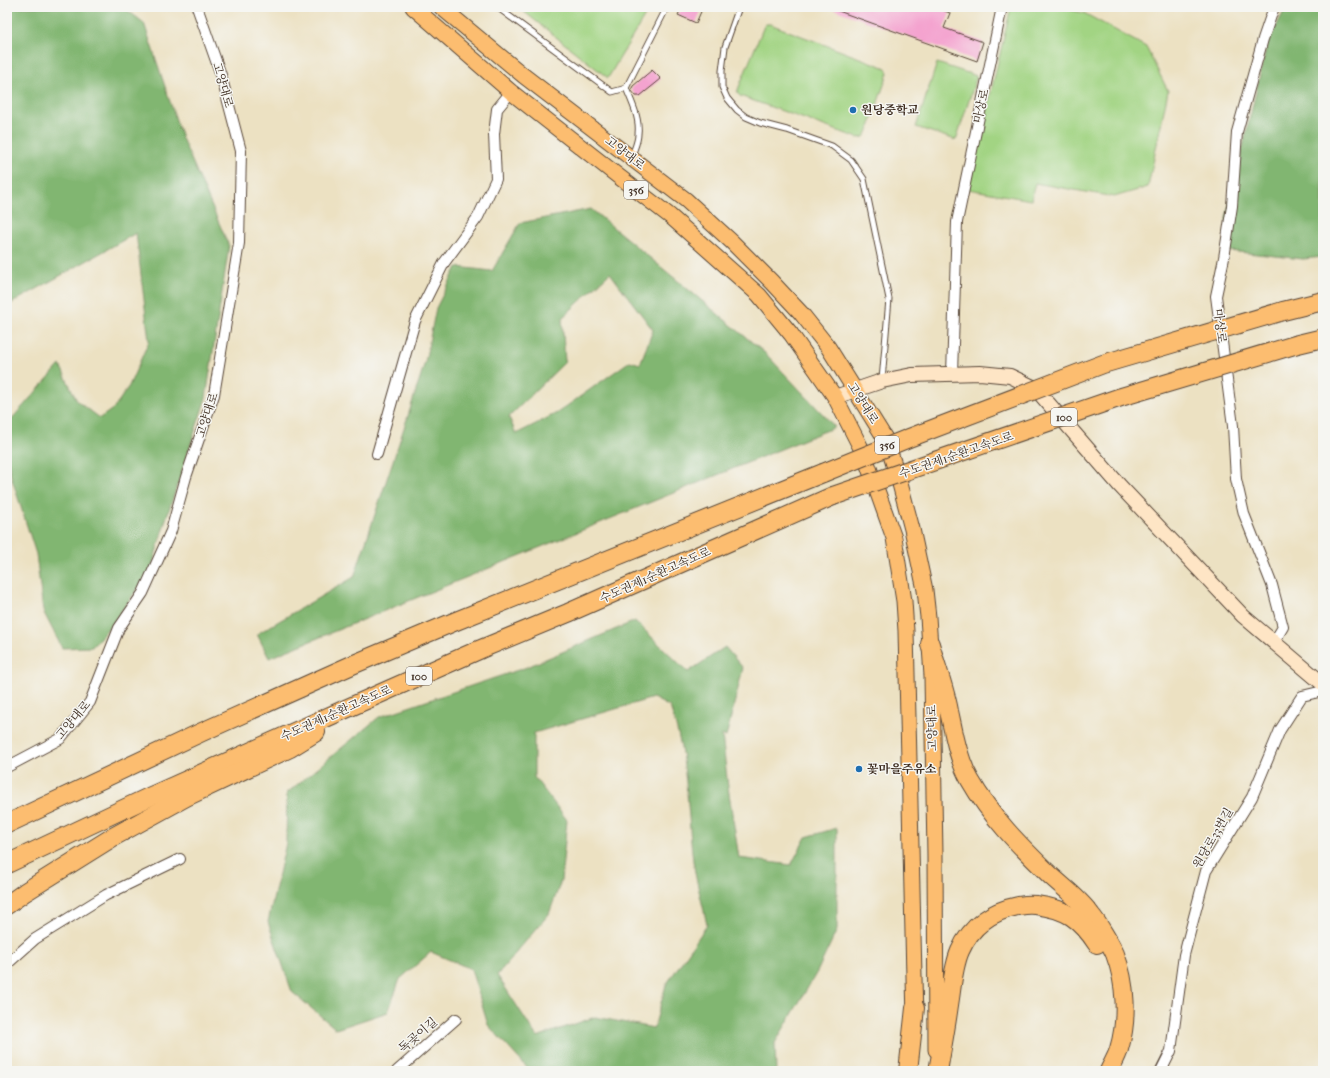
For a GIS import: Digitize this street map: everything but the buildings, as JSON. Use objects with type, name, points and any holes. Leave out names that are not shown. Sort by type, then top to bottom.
[{"type":"highway","points":[[7,824],[202,732],[352,665],[456,621],[957,419],[1103,364],[1283,311],[1323,301]]},
{"type":"highway","name":"수도권제1순환고속도로","points":[[7,864],[151,796],[376,695],[575,610],[833,496],[1121,397],[1298,344],[1323,338]]},
{"type":"highway","points":[[930,644],[949,710],[957,746],[970,780],[994,816],[1007,832],[1051,876],[1066,888],[1091,915],[1115,953],[1123,986],[1124,1012],[1119,1050],[1109,1071]]},
{"type":"highway","points":[[7,905],[25,892],[113,838],[186,797],[290,748],[376,695]]},
{"type":"highway","points":[[937,1071],[952,984],[960,951],[970,934],[993,914],[1005,908],[1030,904],[1060,909],[1073,917],[1087,929],[1099,947],[1107,964],[1111,985],[1112,1020],[1109,1039],[1104,1055],[1096,1071]]},
{"type":"highway","points":[[908,1071],[915,1008]]},
{"type":"main road","name":"고양대로","points":[[413,7],[511,92],[670,216],[759,295],[791,334],[836,397],[864,454],[894,538],[904,601],[915,1008],[914,1071]]},
{"type":"main road","name":"고양대로","points":[[441,7],[524,76],[686,200],[732,242],[801,313],[828,348],[886,440],[899,480],[925,590],[928,617],[935,847],[937,1071]]},
{"type":"street","name":"고양대로","points":[[7,767],[60,739],[90,702],[119,628],[143,593],[171,531],[186,477],[214,395],[239,243],[240,151],[221,75],[197,7]]},
{"type":"street","name":"마상로","points":[[952,374],[957,222],[1002,7]]},
{"type":"street","name":"마상로","points":[[1274,7],[1263,39],[1237,132],[1232,206],[1224,258],[1216,296],[1233,426],[1236,479],[1244,514],[1272,585],[1283,627],[1274,642]]},
{"type":"street","points":[[376,454],[415,321],[444,263],[478,217],[496,179],[494,134],[497,109],[511,92]]},
{"type":"street","points":[[836,397],[882,381],[912,375],[980,373],[1010,376],[1035,388],[1120,486],[1243,616],[1323,684]]},
{"type":"street","name":"원당로33번길","points":[[1161,1071],[1171,1051],[1184,955],[1206,871],[1252,798],[1280,730],[1302,696],[1323,690]]},
{"type":"street","points":[[8,959],[36,939],[106,895],[180,860]]},
{"type":"street","name":"독곶이길","points":[[397,1071],[456,1019]]},
{"type":"lane","points":[[497,7],[612,92],[626,88],[667,7]]},
{"type":"lane","points":[[739,7],[725,47],[722,87],[727,98],[737,110],[746,117],[760,123],[787,130],[832,146],[851,160],[864,179],[888,299],[882,381]]},
{"type":"lane","points":[[626,88],[635,109],[638,121],[638,134],[632,156],[634,160]]},
{"type":"green space","points":[[7,7],[123,7],[144,23],[182,138],[229,246],[206,398],[165,522],[151,570],[112,624],[92,647],[62,648],[43,611],[36,554],[11,476],[7,456],[7,424],[60,365],[77,401],[100,418],[114,408],[129,386],[149,341],[136,233],[12,303],[7,300]]},
{"type":"green space","points":[[518,7],[650,7],[608,78]]},
{"type":"green space","points":[[1011,7],[1057,7],[1084,13],[1146,47],[1168,91],[1148,187],[1114,197],[1035,183],[1031,200],[968,189]]},
{"type":"green space","points":[[1286,7],[1323,7],[1323,257],[1303,259],[1229,251],[1226,218],[1267,45]]},
{"type":"green space","points":[[766,24],[770,24],[886,68],[888,73],[867,133],[864,137],[858,138],[740,96],[737,93]]},
{"type":"green space","points":[[937,63],[977,76],[956,140],[916,127]]},
{"type":"green space","points":[[591,209],[765,353],[835,427],[269,658],[257,634],[354,577],[425,362],[436,308],[457,267],[492,271],[520,223]],"holes":[[[610,273],[653,330],[640,364],[630,361],[557,413],[516,434],[509,417],[565,362],[562,318]]]},
{"type":"green space","points":[[635,621],[688,672],[725,647],[743,668],[726,737],[722,735],[739,858],[791,865],[806,837],[837,828],[837,930],[817,972],[775,1043],[776,1071],[530,1071],[488,1025],[471,969],[431,952],[400,979],[388,1012],[336,1029],[292,992],[268,922],[286,843],[287,793],[379,717],[527,667]],"holes":[[[653,698],[670,707],[676,726],[684,764],[693,861],[707,925],[666,985],[654,1028],[595,1017],[537,1037],[497,975],[549,914],[561,881],[567,820],[534,777],[534,733]]]},
{"type":"place","name":"원당중학교","points":[[853,110]]},
{"type":"place","name":"꽃마을주유소","points":[[859,769]]}]
